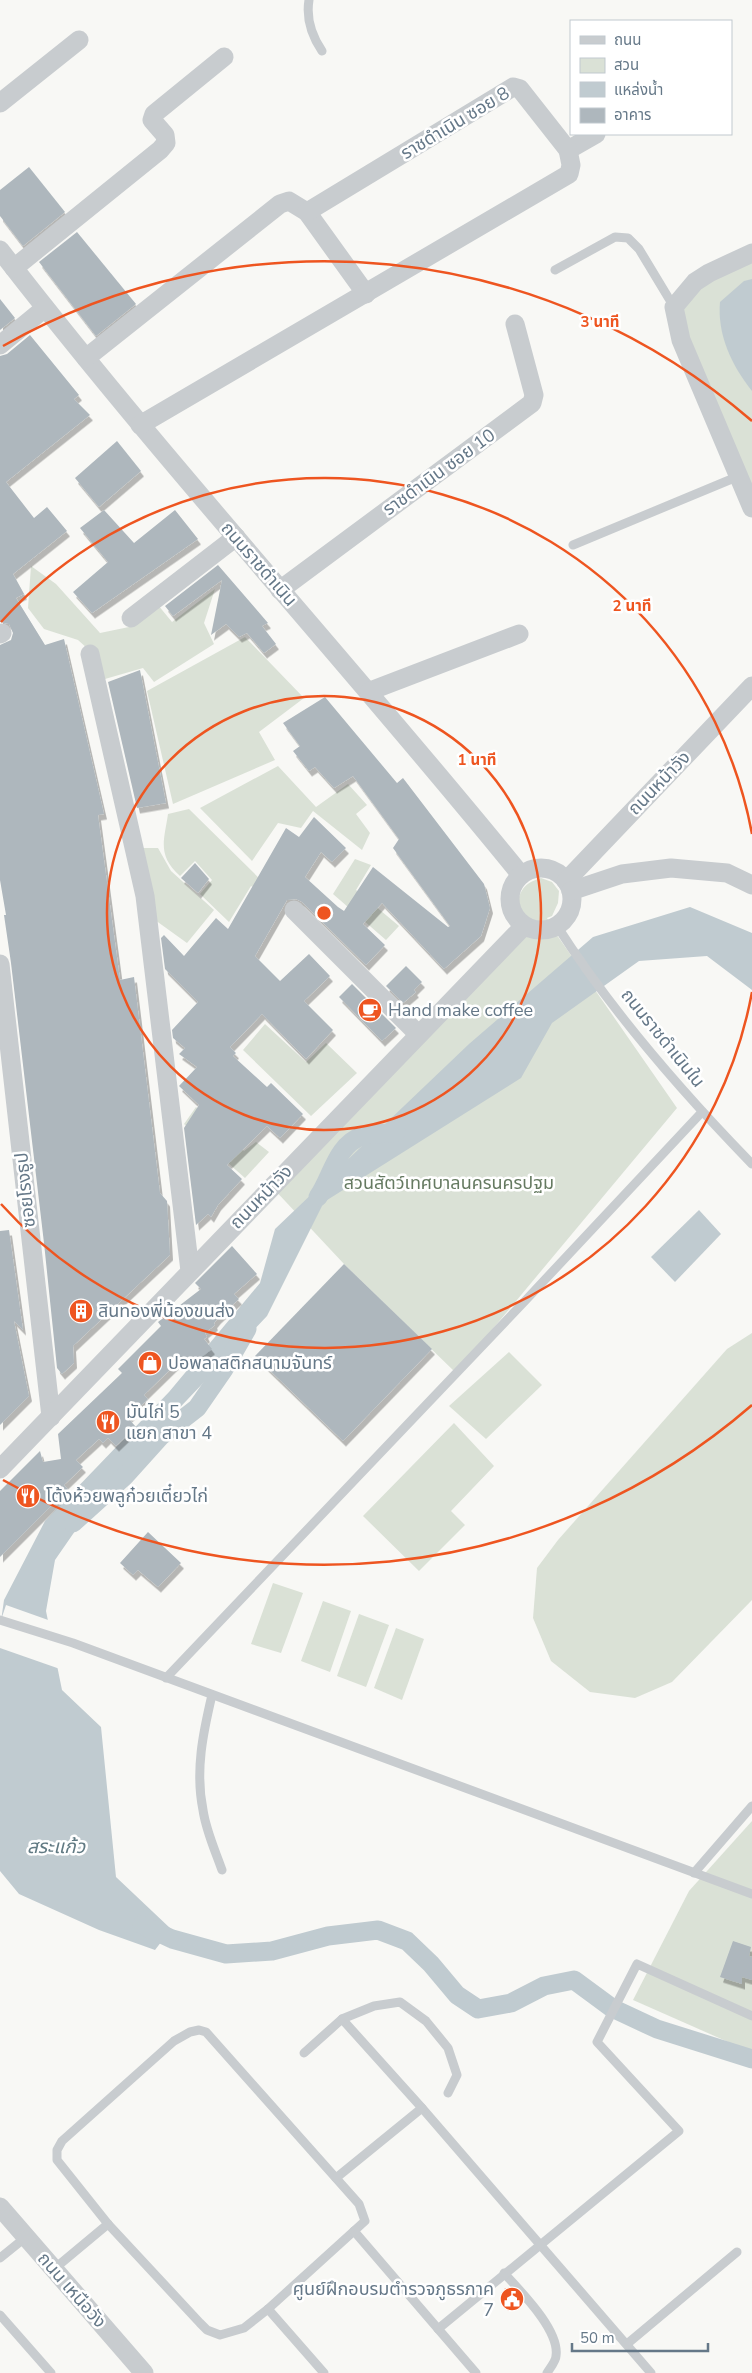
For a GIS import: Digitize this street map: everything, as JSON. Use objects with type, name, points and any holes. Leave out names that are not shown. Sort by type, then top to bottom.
[{"type":"street","points":[[0,103],[80,40]]},
{"type":"street","points":[[14,268],[160,150],[166,143],[165,135],[152,120],[154,114],[224,57]]},
{"type":"street","name":"ราชดำเนิน ซอย 8","points":[[307,212],[513,87],[520,89],[568,150]]},
{"type":"street","points":[[140,425],[569,174],[568,150],[594,135]]},
{"type":"street","points":[[86,358],[280,204],[292,201],[307,212],[366,294]]},
{"type":"street","name":"ถนนราชดำเนิน","points":[[0,250],[140,425],[280,590],[370,691],[521,875]]},
{"type":"street","points":[[752,254],[708,273],[696,282],[674,307],[681,340],[752,508]]},
{"type":"street","points":[[0,345],[46,308]]},
{"type":"street","name":"ราชดำเนิน ซอย 10","points":[[280,590],[532,403],[534,396],[515,324]]},
{"type":"street","points":[[131,618],[236,537]]},
{"type":"street","points":[[370,691],[519,634]]},
{"type":"street","points":[[90,654],[145,896],[190,1271]]},
{"type":"street","name":"ถนนหน้าวัง","points":[[568,886],[752,686]]},
{"type":"street","points":[[539,868],[558,874],[568,886],[572,901],[570,911],[557,926],[541,930],[524,926],[517,919],[510,901],[510,891],[521,875],[539,868]]},
{"type":"street","points":[[568,886],[622,874],[671,868],[727,873],[752,885]]},
{"type":"street","points":[[294,910],[418,1034]]},
{"type":"street","name":"ถนนหน้าวัง","points":[[0,1469],[524,926]]},
{"type":"street","name":"ซอยโรงธูป","points":[[0,964],[50,1416]]},
{"type":"street","name":"ถนน เหนือวัง","points":[[0,2207],[144,2373]]},
{"type":"lane","points":[[309,0],[307,10],[312,32],[322,51]]},
{"type":"lane","points":[[555,270],[615,237],[628,238],[640,249],[674,307]]},
{"type":"lane","points":[[573,545],[739,476]]},
{"type":"lane","name":"ถนนราชดำเนินใน","points":[[557,926],[573,951],[620,1013],[702,1112],[752,1164]]},
{"type":"lane","points":[[166,1678],[702,1112]]},
{"type":"lane","points":[[2,1620],[73,1643],[752,1894]]},
{"type":"lane","points":[[212,1695],[201,1748],[199,1777],[202,1810],[222,1870]]},
{"type":"lane","points":[[694,1873],[752,1806]]},
{"type":"lane","points":[[438,2329],[679,2131],[597,2042],[637,1964],[752,2016]]},
{"type":"lane","points":[[304,2053],[342,2019],[374,2006],[400,2002],[426,2021],[448,2048],[457,2076],[448,2093]]},
{"type":"lane","points":[[342,2019],[422,2108],[651,2373]]},
{"type":"lane","points":[[199,2030],[206,2032],[336,2178],[359,2204],[364,2213],[365,2220],[268,2309],[244,2328],[220,2335],[207,2330],[108,2224],[58,2160],[57,2150],[62,2141],[174,2041],[190,2032],[199,2030]]},
{"type":"lane","points":[[336,2178],[422,2108]]},
{"type":"lane","points":[[54,2269],[108,2224]]},
{"type":"lane","points":[[354,2231],[476,2373]]},
{"type":"lane","points":[[0,2258],[26,2237]]},
{"type":"lane","points":[[627,2344],[737,2252]]},
{"type":"lane","points":[[504,2273],[539,2313],[554,2341],[556,2356],[547,2373]]},
{"type":"lane","points":[[268,2309],[324,2373]]},
{"type":"lane","points":[[0,2315],[51,2373]]},
{"type":"green space","points":[[752,255],[752,485],[679,323],[687,295]]},
{"type":"green space","points":[[31,566],[56,584],[100,633],[129,627],[158,605],[172,622],[215,589],[204,623],[214,644],[154,682],[143,668],[105,679],[97,657],[78,640],[44,629],[28,608]]},
{"type":"green space","points":[[245,637],[304,698],[259,732],[275,760],[173,804],[147,691]]},
{"type":"green space","points":[[278,766],[316,807],[348,784],[367,805],[356,814],[370,833],[362,850],[313,811],[301,828],[278,823],[252,861],[200,808]]},
{"type":"green space","points":[[189,809],[265,884],[261,891],[251,886],[229,922],[200,894],[212,880],[195,861],[180,876],[165,854],[164,840],[168,814]]},
{"type":"green space","points":[[140,848],[158,848],[171,871],[214,910],[187,943],[155,920]]},
{"type":"green space","points":[[355,859],[371,865],[356,890],[399,926],[386,940],[333,894]]},
{"type":"green space","name":"สวนสัตว์เทศบาลนครนครปฐม","points":[[541,878],[552,882],[559,891],[558,903],[552,916],[547,918],[552,928],[677,1108],[456,1373],[344,1264],[271,1186],[526,917],[517,906],[520,895],[527,885]]},
{"type":"green space","points":[[265,1024],[306,1062],[326,1043],[357,1073],[311,1116],[243,1050]]},
{"type":"green space","points":[[196,1107],[244,1151],[256,1142],[269,1152],[245,1178],[184,1124]]},
{"type":"green space","points":[[752,1333],[752,1600],[672,1682],[635,1698],[590,1692],[551,1661],[533,1618],[537,1568],[558,1540],[727,1349]]},
{"type":"green space","points":[[509,1352],[542,1385],[486,1439],[449,1406]]},
{"type":"green space","points":[[454,1423],[494,1466],[451,1511],[465,1525],[419,1571],[363,1516]]},
{"type":"green space","points":[[273,1583],[303,1593],[281,1653],[251,1644]]},
{"type":"green space","points":[[323,1601],[351,1611],[330,1672],[301,1661]]},
{"type":"green space","points":[[359,1614],[389,1625],[366,1687],[337,1676]]},
{"type":"green space","points":[[396,1628],[424,1639],[402,1700],[374,1688]]},
{"type":"green space","points":[[752,1821],[752,2050],[744,2049],[633,2000],[689,1891]]},
{"type":"water","points":[[752,279],[752,391],[738,371],[727,350],[721,326],[720,302],[744,281]]},
{"type":"water","name":"สระแก้ว","points":[[690,907],[752,933],[752,990],[707,956],[639,961],[552,1023],[521,1078],[324,1202],[267,1316],[109,1482],[55,1560],[46,1611],[62,1690],[101,1727],[116,1877],[171,1929],[155,1950],[99,1930],[19,1894],[0,1871],[0,1628],[4,1600],[45,1521],[169,1392],[260,1283],[275,1229],[469,1044],[593,937]]},
{"type":"water","points":[[699,1210],[721,1234],[675,1282],[651,1257]]},
{"type":"pier","points":[[6,1605],[51,1621],[60,1669],[0,1648],[0,1623]]},
{"type":"building","points":[[29,167],[65,212],[23,246],[0,216],[0,190]]},
{"type":"building","points":[[77,232],[136,304],[96,336],[39,262]]},
{"type":"building","points":[[0,299],[15,318],[0,330]]},
{"type":"building","points":[[30,335],[79,395],[74,399],[90,415],[6,482],[34,518],[47,507],[67,531],[13,574],[24,594],[16,598],[45,645],[64,639],[104,814],[98,815],[120,980],[134,977],[160,1193],[167,1201],[170,1255],[73,1346],[74,1363],[62,1374],[57,1368],[44,1243],[4,915],[6,915],[0,880],[0,645],[11,640],[13,633],[9,624],[0,622],[0,356],[7,354]]},
{"type":"building","points":[[117,441],[141,471],[99,507],[75,478]]},
{"type":"building","points":[[104,510],[134,543],[175,510],[198,539],[92,613],[73,592],[108,562],[80,528]]},
{"type":"building","points":[[218,565],[268,623],[262,626],[276,644],[264,653],[247,633],[239,637],[226,624],[211,635],[222,580],[173,616],[165,606]]},
{"type":"building","points":[[140,670],[166,803],[137,808],[108,682]]},
{"type":"building","points":[[325,697],[397,783],[403,778],[484,884],[490,908],[481,936],[444,969],[382,903],[363,924],[385,945],[366,965],[302,902],[296,899],[287,900],[255,956],[280,981],[309,954],[330,976],[304,1001],[333,1030],[306,1059],[262,1014],[230,1047],[236,1053],[233,1056],[267,1087],[271,1083],[303,1114],[280,1138],[267,1126],[227,1165],[242,1179],[218,1205],[211,1217],[208,1214],[196,1225],[184,1128],[199,1105],[179,1086],[197,1067],[179,1054],[185,1048],[173,1038],[172,1030],[198,1002],[165,969],[161,938],[164,935],[184,956],[216,918],[228,929],[286,828],[299,837],[314,817],[346,848],[332,862],[321,852],[305,877],[338,907],[344,911],[373,867],[448,927],[450,926],[393,848],[399,839],[353,776],[334,788],[315,767],[309,771],[293,751],[300,746],[283,723]]},
{"type":"building","points":[[195,863],[209,879],[198,893],[181,878]]},
{"type":"building","points":[[406,966],[422,982],[414,990],[416,992],[403,1003],[386,986]]},
{"type":"building","name":"Hand make coffee","points":[[352,984],[396,1028],[382,1041],[339,997]]},
{"type":"building","points":[[9,1230],[23,1330],[14,1321],[29,1396],[0,1425],[0,1231]]},
{"type":"building","points":[[232,1246],[257,1274],[234,1294],[239,1299],[205,1333],[207,1337],[204,1339],[212,1349],[191,1365],[184,1356],[144,1395],[148,1399],[128,1418],[136,1427],[116,1446],[108,1438],[103,1443],[99,1439],[76,1460],[83,1467],[64,1485],[68,1489],[0,1557],[0,1491],[40,1451],[43,1462],[61,1459],[58,1434],[122,1373],[118,1369],[161,1326],[158,1322],[201,1289],[195,1283]]},
{"type":"building","points":[[344,1264],[432,1349],[343,1441],[255,1356]]},
{"type":"building","points":[[148,1532],[181,1563],[158,1587],[138,1570],[133,1575],[120,1563]]},
{"type":"building","points":[[733,1941],[751,1947],[749,1956],[752,1957],[752,1980],[742,1977],[742,1984],[720,1977]]},
{"type":"waterway","points":[[318,1197],[340,1154],[353,1140],[366,1135],[396,1132]]},
{"type":"waterway","points":[[73,1523],[125,1476],[161,1436],[197,1408],[224,1369],[247,1329]]},
{"type":"waterway","points":[[142,1925],[172,1939],[226,1954],[272,1951],[328,1936],[378,1930],[407,1941],[431,1964],[457,1995],[478,2009],[511,2003],[544,1986],[574,1980],[612,2008],[657,2029],[752,2059]]},
{"type":"place","name":"Hand make coffee","points":[[370,1010]]},
{"type":"place","name":"สินทองพี่น้องขนส่ง","points":[[81,1311]]},
{"type":"place","name":"ปอพลาสติกสนามจันทร์","points":[[150,1363]]},
{"type":"place","name":"มันไก่ 5 แยก สาขา 4","points":[[108,1422]]},
{"type":"place","name":"โต้งห้วยพลูก๋วยเตี๋ยวไก่","points":[[28,1496]]},
{"type":"place","name":"ศูนย์ฝึกอบรมตำรวจภูธรภาค 7","points":[[512,2299]]}]
